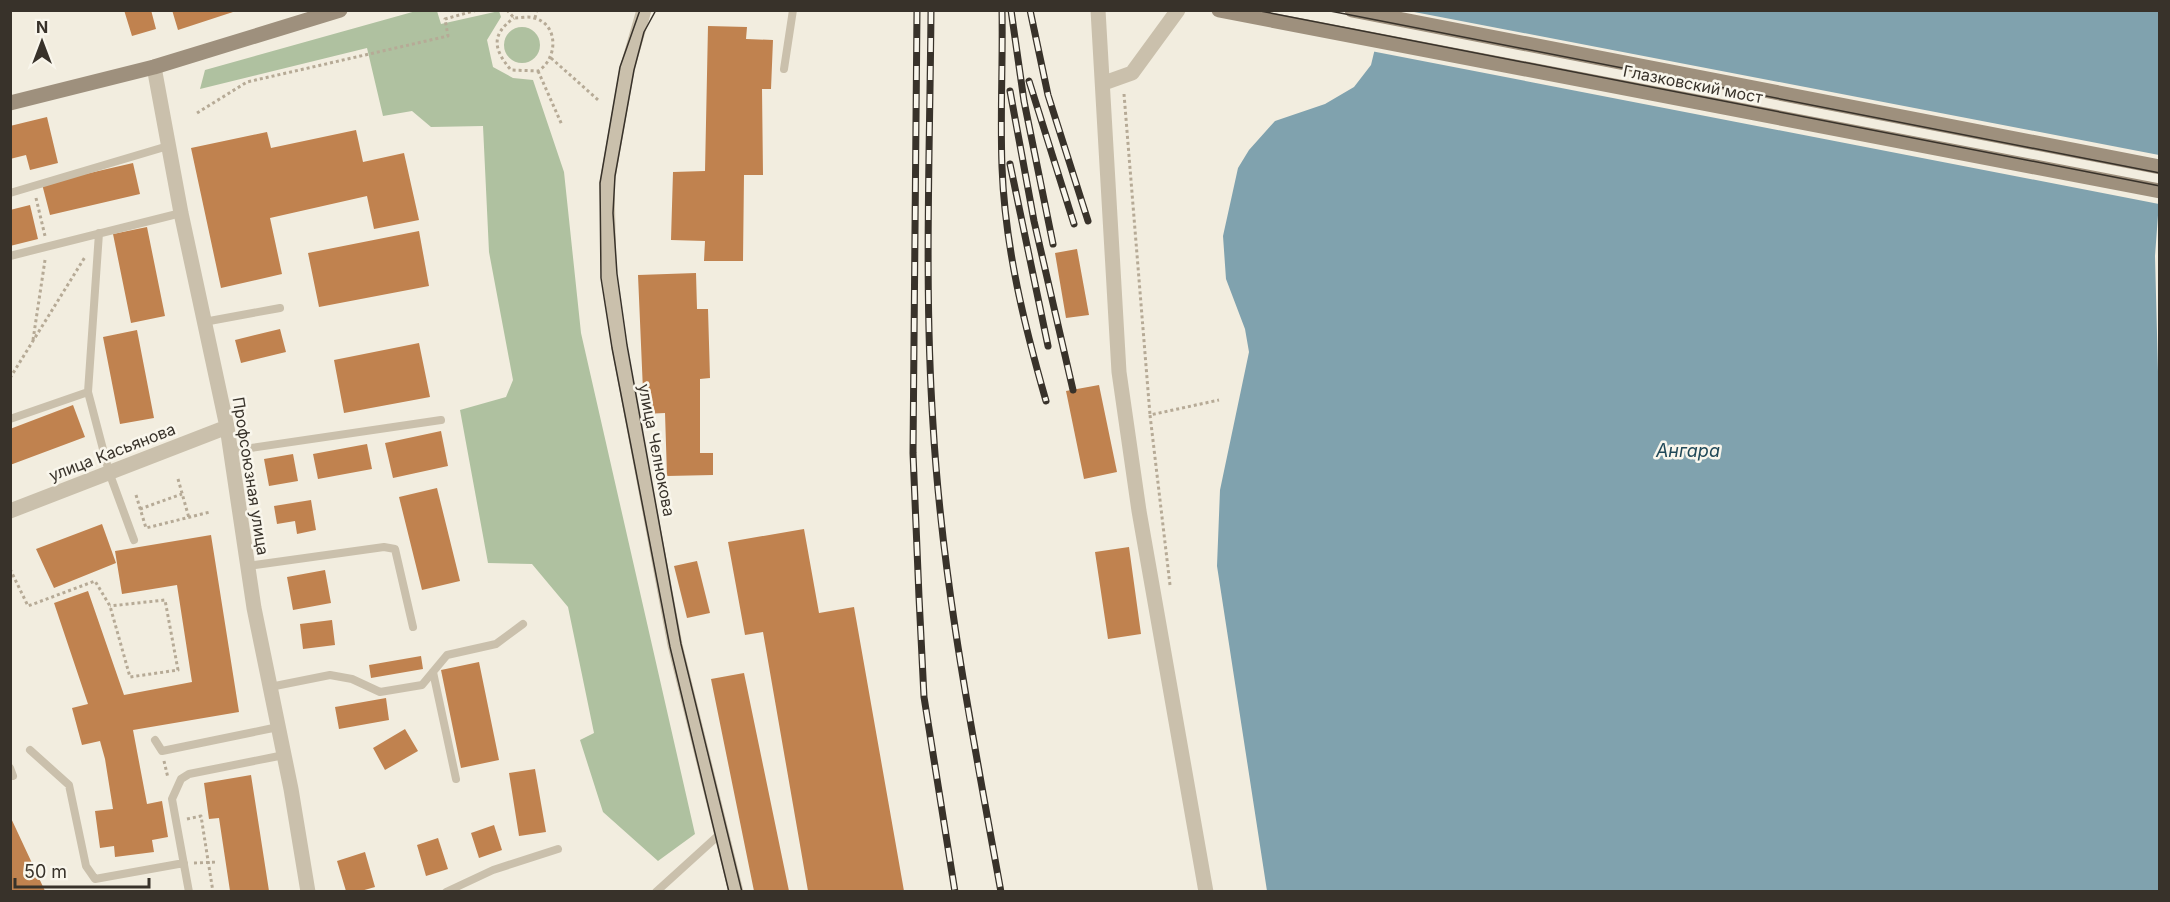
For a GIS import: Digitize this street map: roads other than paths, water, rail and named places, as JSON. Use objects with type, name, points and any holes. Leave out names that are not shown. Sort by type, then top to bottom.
[{"type":"main road","points":[[10,104],[154,66],[340,10]]},
{"type":"main road","name":"Глазковский мост","points":[[1219,10],[2160,191]]},
{"type":"main road","name":"Глазковский мост","points":[[1352,10],[2160,167]]},
{"type":"street","name":"улица Челнокова","points":[[644,10],[627,69],[607,183],[609,276],[619,347],[675,645],[736,891]]},
{"type":"street","points":[[1098,10],[1119,372],[1139,511],[1206,891]]},
{"type":"street","points":[[1104,83],[1132,73],[1178,10]]},
{"type":"street","name":"Профсоюзная улица","points":[[154,66],[181,213],[227,427],[248,566],[308,891]]},
{"type":"street","name":"улица Касьянова","points":[[10,511],[227,427]]},
{"type":"lane","points":[[784,69],[793,10]]},
{"type":"lane","points":[[10,193],[168,146]]},
{"type":"lane","points":[[10,256],[181,213]]},
{"type":"lane","points":[[99,233],[88,392],[109,472],[134,540]]},
{"type":"lane","points":[[204,322],[280,308]]},
{"type":"lane","points":[[10,419],[88,392]]},
{"type":"lane","points":[[230,451],[441,420]]},
{"type":"lane","points":[[248,566],[384,547],[395,549],[413,627]]},
{"type":"lane","points":[[270,687],[330,675],[352,679],[380,692],[422,685],[447,655],[496,644],[523,624]]},
{"type":"lane","points":[[433,672],[456,779]]},
{"type":"lane","points":[[155,740],[162,751],[278,727]]},
{"type":"lane","points":[[30,750],[69,785],[86,866],[95,879],[184,863]]},
{"type":"lane","points":[[189,891],[172,799],[181,779],[189,774],[284,755]]},
{"type":"lane","points":[[10,768],[13,776],[10,777]]},
{"type":"lane","points":[[656,891],[721,832]]},
{"type":"lane","points":[[446,891],[493,870],[558,849]]},
{"type":"water","name":"Ангара","points":[[1384,11],[2159,11],[2160,188],[2155,256],[2160,449],[2159,891],[1267,891],[1217,566],[1220,490],[1249,352],[1245,329],[1226,279],[1223,236],[1238,168],[1249,150],[1275,121],[1325,104],[1354,87],[1371,65]]},
{"type":"tram line","points":[[640,10],[620,67],[600,183],[601,278],[612,348],[670,647],[729,892]]},
{"type":"tram line","points":[[656,10],[644,32],[634,70],[615,176],[613,213],[617,274],[627,345],[681,644],[742,892]]},
{"type":"tram line","points":[[1255,10],[2160,186]]},
{"type":"tram line","points":[[1325,10],[2160,173]]},
{"type":"railway","points":[[917,10],[913,453],[919,597],[924,697],[955,892]]},
{"type":"railway","points":[[931,10],[929,320],[937,483],[960,659],[1001,892]]},
{"type":"railway","points":[[1002,10],[1001,147],[1007,226],[1023,314],[1046,401]]},
{"type":"railway","points":[[1011,10],[1024,101],[1053,244]]},
{"type":"railway","points":[[1030,10],[1048,95],[1088,221]]},
{"type":"railway","points":[[1029,81],[1074,224]]},
{"type":"railway","points":[[1010,91],[1034,221],[1073,390]]},
{"type":"railway","points":[[1010,164],[1048,346]]}]
